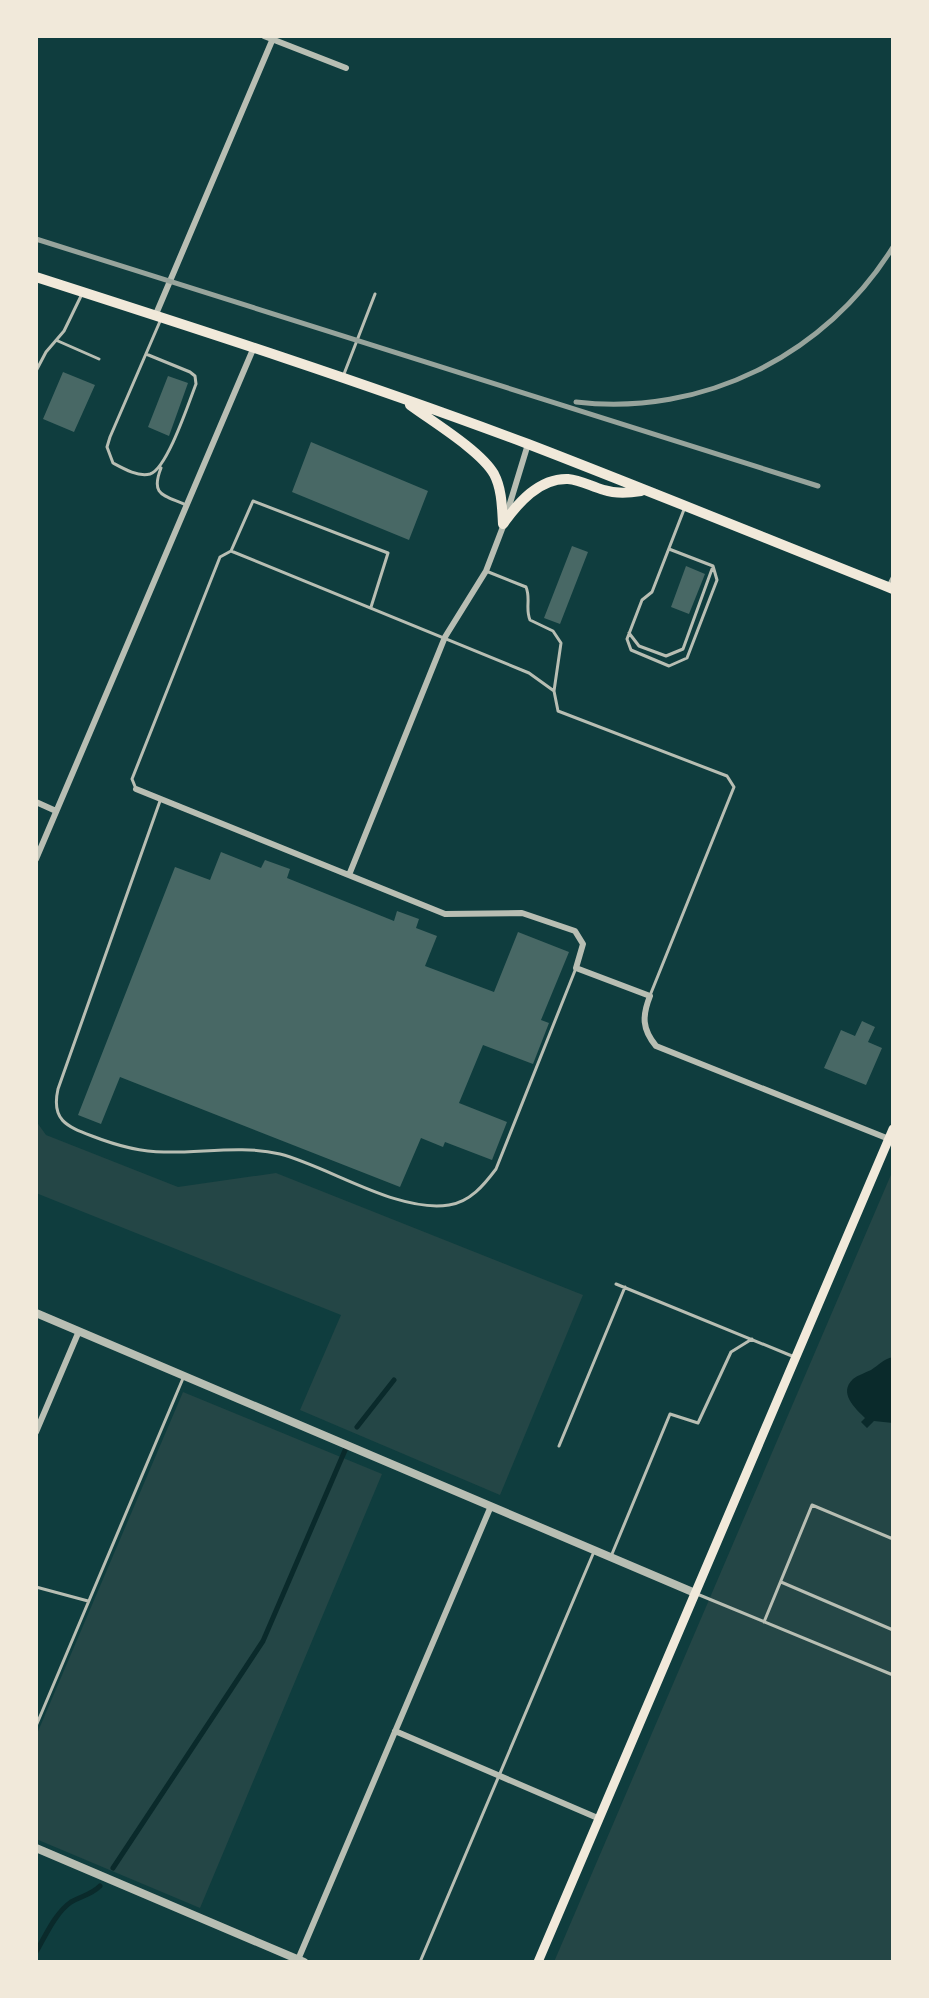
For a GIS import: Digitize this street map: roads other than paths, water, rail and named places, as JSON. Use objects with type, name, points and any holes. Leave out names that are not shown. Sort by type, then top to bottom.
[{"type":"main road","points":[[36,277],[402,398],[528,444],[890,588]]},
{"type":"main road","points":[[402,398],[484,460],[495,475],[500,491],[503,524]]},
{"type":"main road","points":[[503,524],[530,493],[565,479],[606,491],[646,491]]},
{"type":"main road","points":[[538,1962],[891,1134]]},
{"type":"street","points":[[264,36],[346,68]]},
{"type":"street","points":[[159,316],[273,38]]},
{"type":"street","points":[[36,859],[254,347]]},
{"type":"street","points":[[349,875],[445,637],[486,571],[528,444]]},
{"type":"street","points":[[136,789],[445,914],[522,913],[575,931],[583,944],[576,968],[650,996],[643,1020],[646,1033],[656,1046],[891,1134]]},
{"type":"street","points":[[36,802],[56,811]]},
{"type":"street","points":[[36,1313],[695,1593]]},
{"type":"street","points":[[36,1432],[79,1331]]},
{"type":"street","points":[[36,1848],[300,1961],[491,1506]]},
{"type":"street","points":[[395,1731],[600,1819]]},
{"type":"lane","points":[[36,371],[46,352],[58,341],[83,292]]},
{"type":"lane","points":[[343,378],[375,294]]},
{"type":"lane","points":[[159,316],[107,447],[113,463],[133,472],[151,474],[163,464]]},
{"type":"lane","points":[[58,341],[99,359]]},
{"type":"lane","points":[[146,354],[195,376],[192,394],[156,487],[160,494],[186,505]]},
{"type":"lane","points":[[136,789],[132,779],[220,557],[231,551],[253,501],[388,553],[371,607]]},
{"type":"lane","points":[[685,506],[652,592],[642,600],[629,633],[627,639],[631,650],[669,666],[687,658],[717,580],[713,566]]},
{"type":"lane","points":[[669,549],[713,566]]},
{"type":"lane","points":[[231,551],[529,673],[554,691]]},
{"type":"lane","points":[[629,633],[639,646],[666,656],[683,649],[713,566]]},
{"type":"lane","points":[[486,571],[526,587],[530,597],[526,609],[530,620],[553,631],[561,643],[554,691],[558,711],[727,776],[734,787],[650,996]]},
{"type":"lane","points":[[890,588],[893,576]]},
{"type":"lane","points":[[160,799],[58,1089],[55,1105],[61,1120],[72,1128],[131,1149],[161,1153],[250,1150],[280,1155],[416,1206],[451,1205],[479,1191],[496,1169],[576,968]]},
{"type":"lane","points":[[616,1284],[796,1357]]},
{"type":"lane","points":[[559,1446],[625,1287]]},
{"type":"lane","points":[[611,1557],[670,1414],[698,1423],[731,1352],[752,1339]]},
{"type":"lane","points":[[36,1726],[184,1376]]},
{"type":"lane","points":[[764,1622],[812,1505],[893,1539]]},
{"type":"lane","points":[[420,1962],[594,1550]]},
{"type":"lane","points":[[781,1582],[893,1630]]},
{"type":"lane","points":[[36,1587],[88,1601]]},
{"type":"lane","points":[[695,1593],[893,1675]]},
{"type":"waterway","points":[[357,1427],[394,1380]]},
{"type":"waterway","points":[[113,1868],[263,1641],[346,1448]]},
{"type":"waterway","points":[[36,1952],[65,1907],[100,1886]]},
{"type":"railway","points":[[36,239],[818,486]]},
{"type":"railway","points":[[576,402],[623,404],[670,399],[714,388],[757,371],[797,347],[833,319],[865,285],[893,247]]}]
